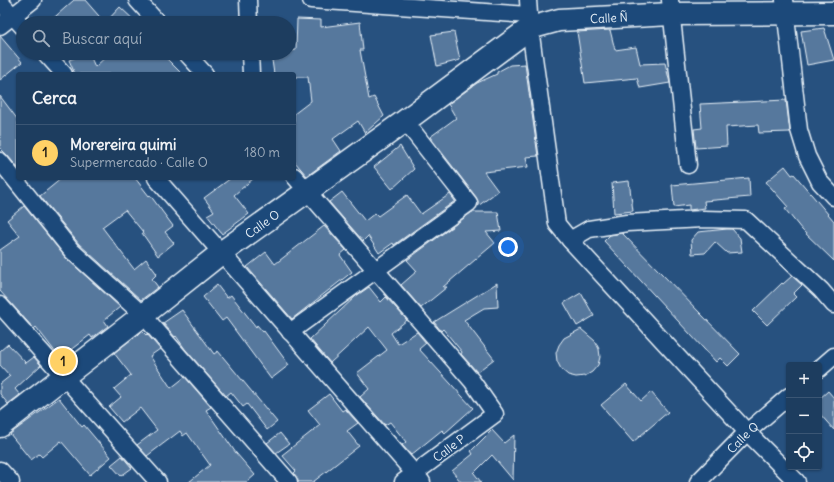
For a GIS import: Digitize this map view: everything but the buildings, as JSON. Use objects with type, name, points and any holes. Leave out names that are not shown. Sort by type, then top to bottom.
[{"type":"street","points":[[0,26],[33,0]]},
{"type":"street","points":[[137,0],[152,16]]},
{"type":"street","points":[[248,0],[249,16]]},
{"type":"street","name":"Calle Ñ","points":[[311,0],[393,2],[529,15],[559,20],[670,7],[785,7],[834,13]]},
{"type":"street","points":[[0,2],[16,20]]},
{"type":"street","points":[[670,7],[688,165]]},
{"type":"street","points":[[785,7],[799,130],[807,156],[820,182],[834,197]]},
{"type":"street","points":[[529,15],[557,224],[747,432],[797,482]]},
{"type":"street","name":"Calle O","points":[[0,426],[221,253],[300,184],[405,121],[529,15]]},
{"type":"street","points":[[52,60],[62,72]]},
{"type":"street","points":[[192,60],[203,72]]},
{"type":"street","points":[[250,60],[251,72]]},
{"type":"street","points":[[290,332],[469,203],[405,121]]},
{"type":"street","points":[[0,162],[72,251],[143,315],[289,482]]},
{"type":"street","points":[[158,180],[290,332],[413,479]]},
{"type":"street","points":[[300,184],[376,270]]},
{"type":"street","points":[[570,240],[589,229],[627,223],[703,219],[746,220],[821,290],[834,305]]},
{"type":"street","name":"Calle P","points":[[376,270],[472,381],[494,414],[413,479]]},
{"type":"street","points":[[0,305],[158,482]]},
{"type":"street","points":[[822,367],[834,356]]},
{"type":"street","name":"Calle Q","points":[[698,482],[747,432],[787,398]]},
{"type":"street","points":[[0,470],[11,482]]},
{"type":"place","name":"Morereira quimi","points":[[63,361]]}]
